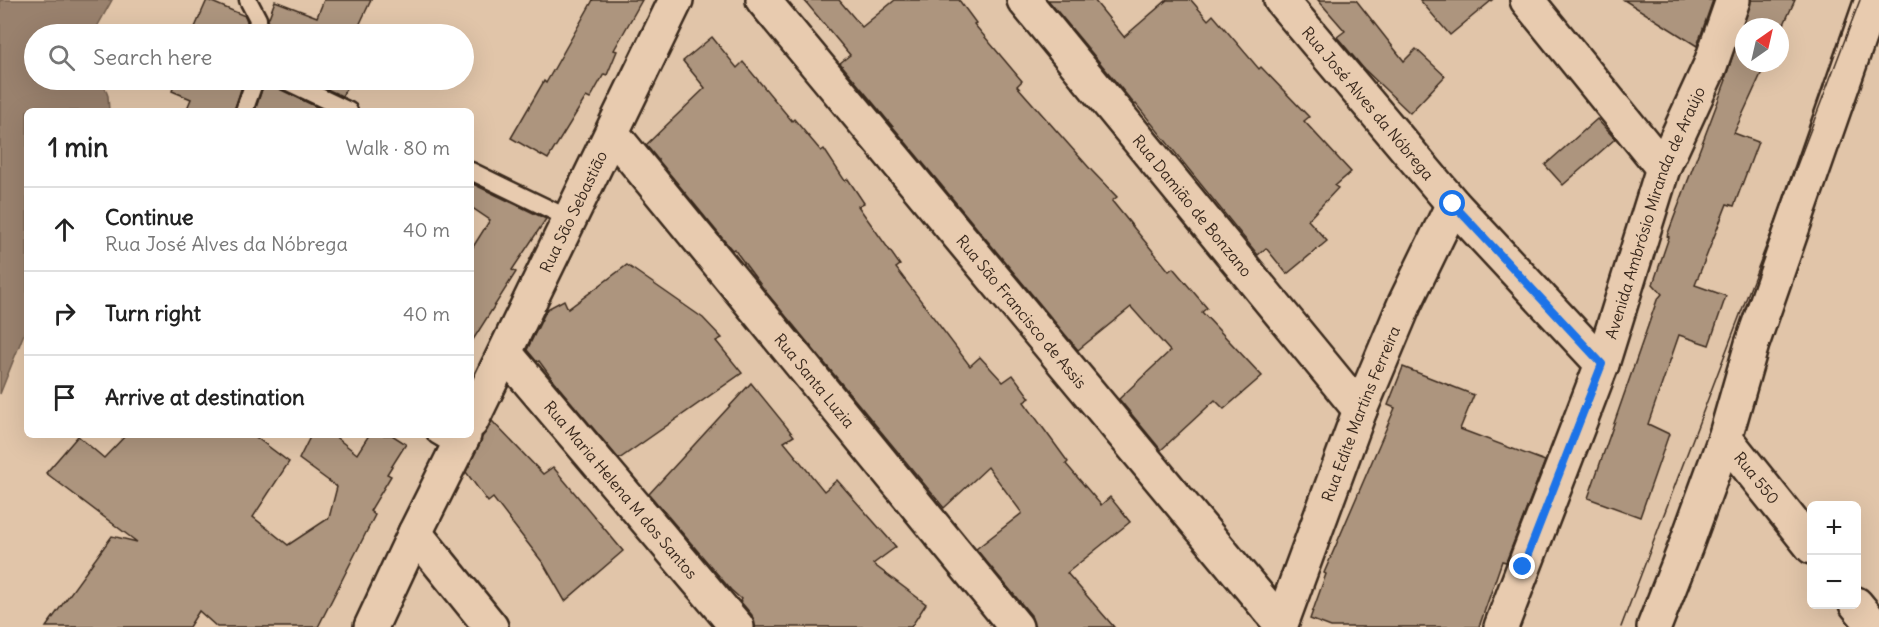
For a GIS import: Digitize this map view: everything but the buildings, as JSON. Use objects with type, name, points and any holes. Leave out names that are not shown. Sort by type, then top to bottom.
[{"type":"street","name":"Rua São Sebastião","points":[[474,407],[506,354],[676,0]]},
{"type":"street","name":"Rua São Francisco de Assis","points":[[763,0],[1281,626]]},
{"type":"street","name":"Rua Damião de Bonzano","points":[[1024,0],[1360,410]]},
{"type":"street","name":"Rua José Alves da Nóbrega","points":[[1281,0],[1453,204],[1602,364]]},
{"type":"street","points":[[1527,0],[1663,168]]},
{"type":"street","name":"Avenida Ambrósio Miranda de Araújo","points":[[1501,627],[1602,364],[1663,168],[1710,66],[1733,0]]},
{"type":"street","points":[[1873,0],[1879,8]]},
{"type":"street","points":[[1654,627],[1725,438],[1752,344],[1873,0]]},
{"type":"street","name":"Rua Santa Luzia","points":[[612,133],[1016,627]]},
{"type":"street","name":"Rua Edite Martins Ferreira","points":[[1281,626],[1360,410],[1405,303],[1453,204]]},
{"type":"street","name":"Rua Maria Helena M dos Santos","points":[[506,354],[737,627]]},
{"type":"street","name":"Rua São Sebastião","points":[[370,627],[415,533],[456,438]]},
{"type":"street","name":"Rua 550","points":[[1725,438],[1807,541]]},
{"type":"street","points":[[415,533],[490,627]]},
{"type":"street","points":[[1861,609],[1875,627]]},
{"type":"lane","points":[[248,0],[258,19],[257,24]]},
{"type":"lane","points":[[245,108],[251,90]]},
{"type":"lane","points":[[305,90],[343,108]]},
{"type":"lane","points":[[474,172],[570,219]]},
{"type":"shaded area","points":[[0,0],[112,0],[99,24],[24,24],[24,90],[106,90],[109,108],[24,108],[24,334],[0,394]]},
{"type":"tram line","points":[[1621,627],[1860,0]]},
{"type":"route","points":[[1453,204],[1602,364],[1523,567]]}]
